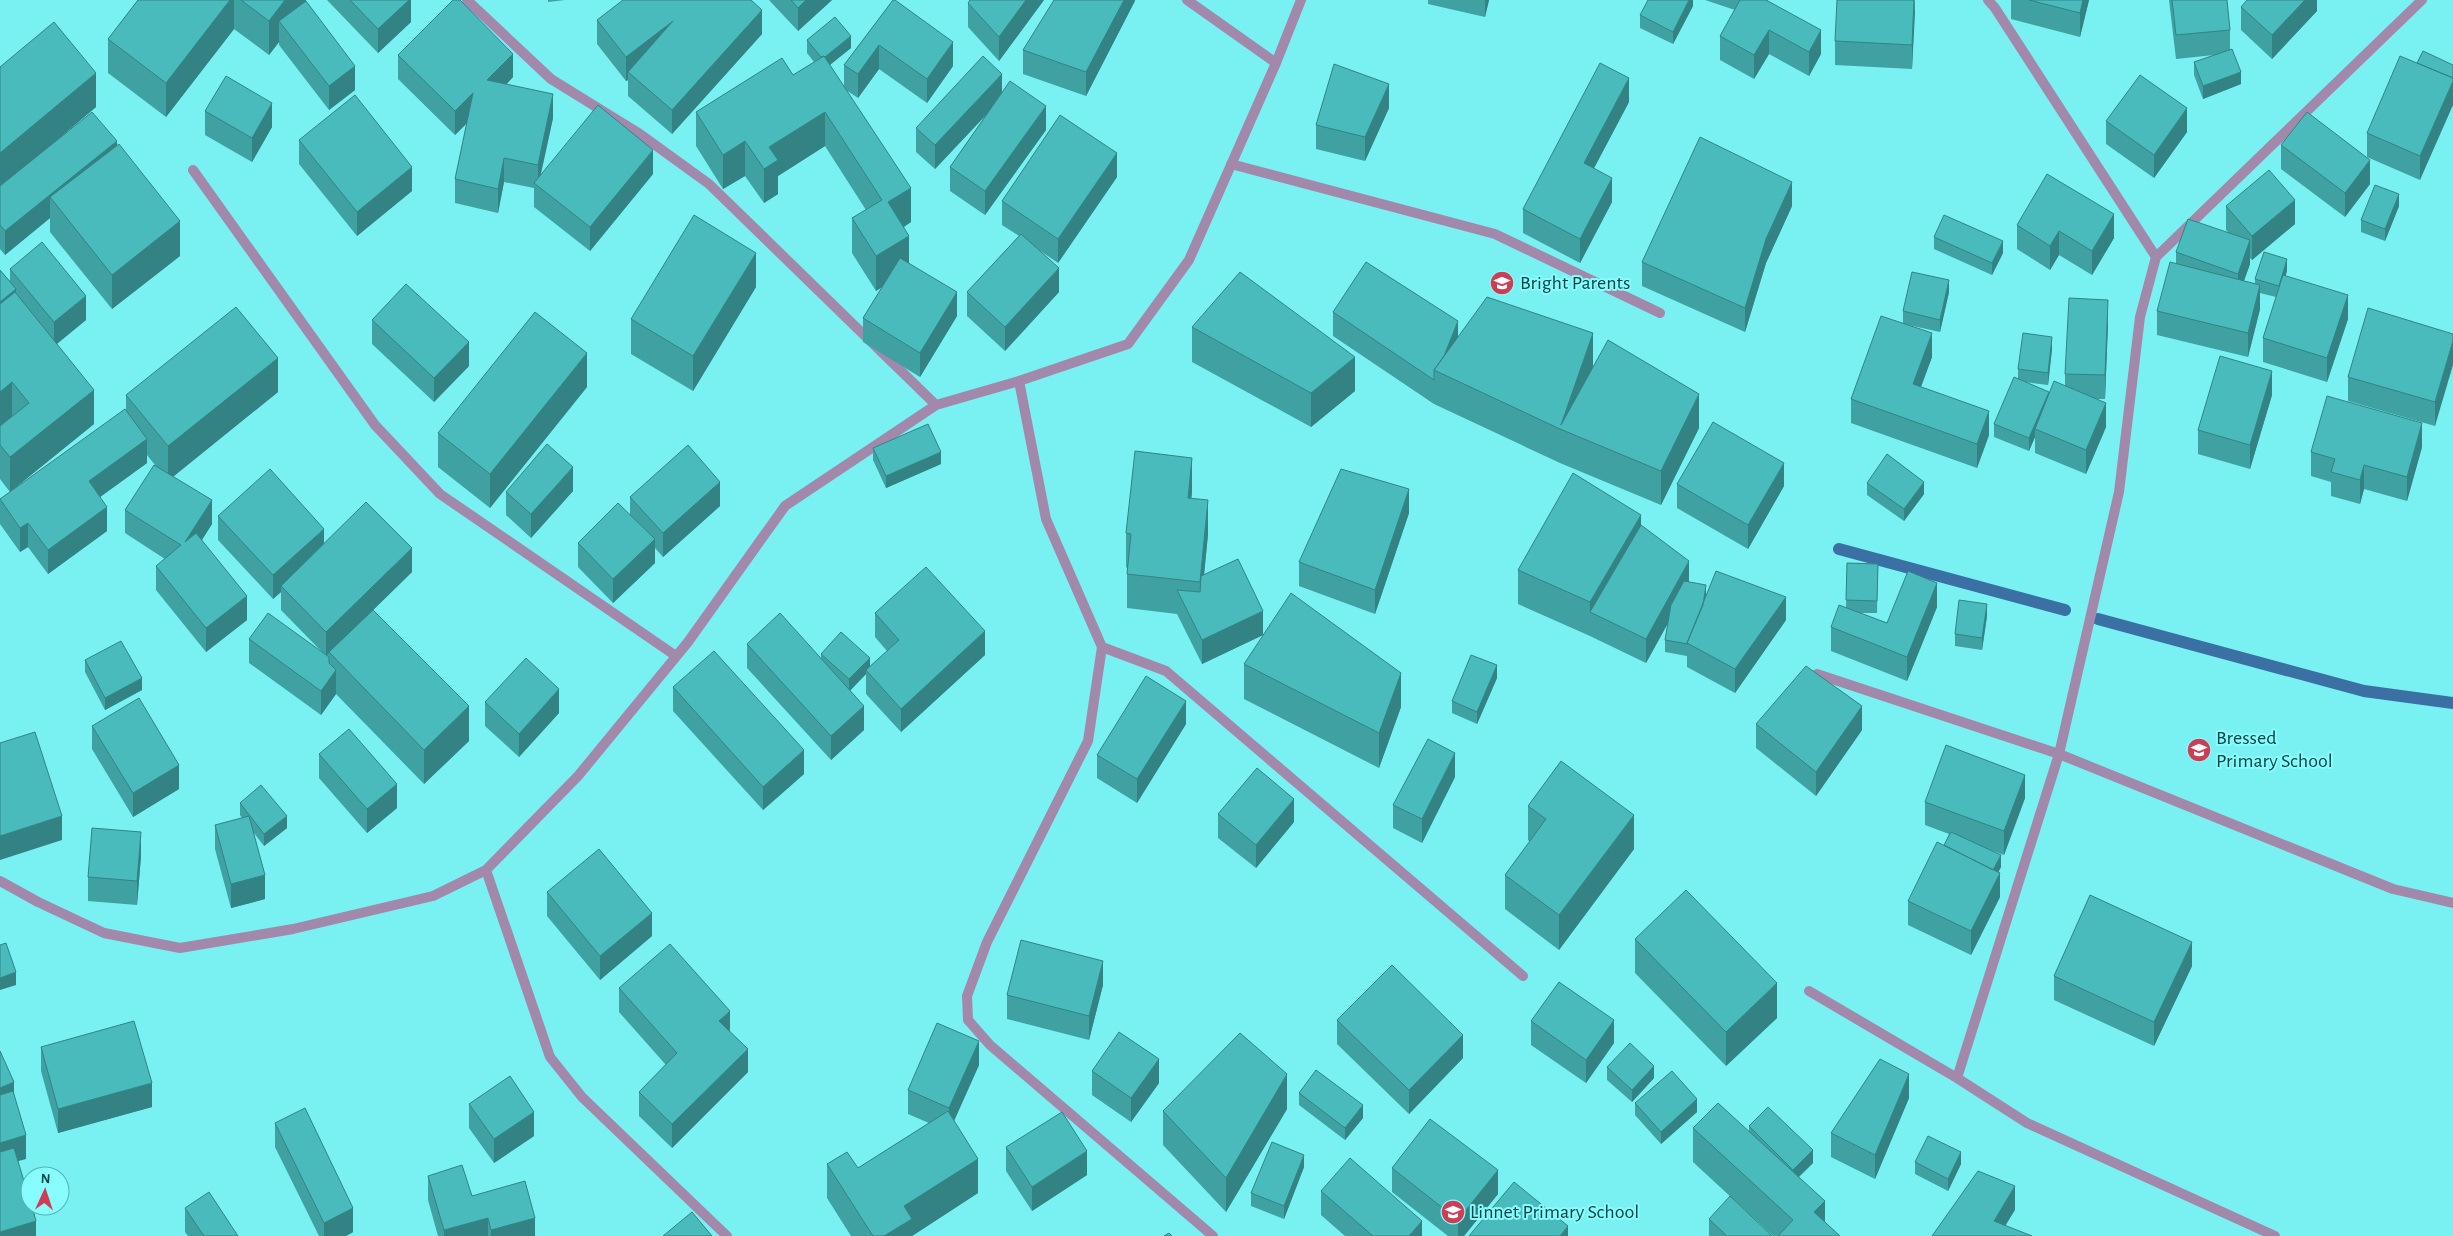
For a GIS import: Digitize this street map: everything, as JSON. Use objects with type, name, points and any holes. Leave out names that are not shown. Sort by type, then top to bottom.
[{"type":"street","points":[[467,0],[551,79],[640,134],[709,184],[936,406]]},
{"type":"street","points":[[1186,0],[1276,63]]},
{"type":"street","points":[[0,881],[104,934],[180,948],[293,929],[433,896],[486,870],[578,776],[676,656],[785,506],[936,406],[1019,381],[1128,344],[1189,260],[1276,63],[1301,0]]},
{"type":"street","points":[[1988,0],[2156,257]]},
{"type":"street","points":[[1957,1078],[2059,754],[2118,492],[2140,317],[2156,257],[2422,0]]},
{"type":"street","points":[[1231,164],[1495,234],[1660,313]]},
{"type":"street","points":[[193,170],[376,425],[440,494],[676,656]]},
{"type":"street","points":[[1019,381],[1046,519],[1102,647],[1088,742],[986,942],[967,996],[968,1020],[990,1045],[1213,1236]]},
{"type":"street","points":[[1102,647],[1166,671],[1523,976]]},
{"type":"street","points":[[1817,674],[2059,754],[2393,889],[2453,903]]},
{"type":"street","points":[[486,870],[550,1057],[582,1098],[727,1236]]},
{"type":"street","points":[[1809,991],[1957,1078],[2027,1123],[2275,1236]]},
{"type":"building","points":[[138,0],[230,0],[166,83],[108,39]]},
{"type":"building","points":[[241,0],[285,0],[269,21]]},
{"type":"building","points":[[350,0],[409,0],[378,29]]},
{"type":"building","points":[[453,0],[460,0],[513,54],[487,80],[553,94],[538,165],[504,158],[498,189],[455,179],[473,93],[455,111],[398,55]]},
{"type":"building","points":[[623,0],[751,0],[762,10],[672,110],[628,72],[673,21],[626,57],[597,20]]},
{"type":"building","points":[[791,0],[806,0],[798,8]]},
{"type":"building","points":[[893,0],[953,42],[927,79],[879,45],[858,74],[844,65]]},
{"type":"building","points":[[970,0],[1026,0],[999,37],[968,3]]},
{"type":"building","points":[[1054,0],[1124,0],[1086,72],[1023,50]]},
{"type":"building","points":[[1648,0],[1689,0],[1673,32],[1640,15]]},
{"type":"building","points":[[1740,0],[1766,0],[1821,30],[1809,52],[1769,30],[1754,55],[1720,36]]},
{"type":"building","points":[[1837,0],[1914,0],[1912,45],[1835,41]]},
{"type":"building","points":[[2029,0],[2083,0],[2080,13]]},
{"type":"building","points":[[2172,0],[2227,0],[2230,30],[2176,35]]},
{"type":"building","points":[[2247,0],[2305,0],[2272,35],[2241,7]]},
{"type":"building","points":[[306,1],[355,66],[329,86],[279,21]]},
{"type":"building","points":[[835,17],[851,36],[825,57],[821,57],[807,40]]},
{"type":"building","points":[[54,22],[96,73],[0,153],[0,67]]},
{"type":"building","points":[[2232,49],[2241,72],[2203,86],[2194,62]]},
{"type":"building","points":[[2423,51],[2453,65],[2453,78],[2417,63]]},
{"type":"building","points":[[824,56],[911,188],[888,202],[909,236],[876,256],[852,218],[882,200],[825,112],[769,147],[778,160],[764,169],[745,141],[723,155],[696,112],[782,58],[793,75]]},
{"type":"building","points":[[983,56],[1002,74],[935,145],[916,128]]},
{"type":"building","points":[[2400,56],[2453,78],[2420,156],[2367,133]]},
{"type":"building","points":[[1600,63],[1629,78],[1584,163],[1612,178],[1580,239],[1523,209]]},
{"type":"building","points":[[1334,64],[1389,84],[1365,137],[1316,125]]},
{"type":"building","points":[[2140,75],[2187,108],[2154,155],[2106,121]]},
{"type":"building","points":[[226,76],[272,103],[252,138],[205,111]]},
{"type":"building","points":[[1010,81],[1046,106],[985,191],[950,167]]},
{"type":"building","points":[[355,95],[412,167],[357,212],[299,140]]},
{"type":"building","points":[[598,105],[653,150],[590,227],[534,183]]},
{"type":"building","points":[[92,112],[117,141],[5,231],[0,225],[0,186]]},
{"type":"building","points":[[2307,112],[2370,160],[2345,193],[2281,145]]},
{"type":"building","points":[[1060,115],[1117,153],[1058,239],[1002,201]]},
{"type":"building","points":[[1700,137],[1792,182],[1766,239],[1745,308],[1642,262]]},
{"type":"building","points":[[119,144],[180,221],[112,275],[50,197]]},
{"type":"building","points":[[2269,170],[2295,200],[2252,236],[2226,206]]},
{"type":"building","points":[[2047,174],[2114,214],[2092,251],[2059,231],[2050,246],[2017,225]]},
{"type":"building","points":[[2375,185],[2399,194],[2385,229],[2361,220]]},
{"type":"building","points":[[694,215],[756,253],[693,356],[631,319]]},
{"type":"building","points":[[1944,215],[2003,241],[1992,263],[1934,237]]},
{"type":"building","points":[[2188,219],[2250,240],[2238,274],[2176,252]]},
{"type":"building","points":[[1021,234],[1059,268],[1005,327],[967,292]]},
{"type":"building","points":[[42,242],[86,296],[54,322],[10,269]]},
{"type":"building","points":[[2264,252],[2287,259],[2279,286],[2255,279]]},
{"type":"building","points":[[900,258],[957,292],[920,353],[863,318]]},
{"type":"building","points":[[1366,262],[1458,321],[1444,356],[1434,370],[1434,380],[1333,312]]},
{"type":"building","points":[[2170,262],[2260,285],[2248,333],[2157,311]]},
{"type":"building","points":[[0,270],[16,289],[0,302]]},
{"type":"building","points":[[1240,272],[1355,357],[1311,393],[1192,327]]},
{"type":"building","points":[[1912,272],[1949,280],[1940,320],[1903,311]]},
{"type":"building","points":[[2283,275],[2348,295],[2327,358],[2263,338]]},
{"type":"building","points":[[406,284],[469,342],[434,378],[372,320]]},
{"type":"building","points":[[15,292],[94,390],[10,457],[0,445],[0,426],[29,403],[12,382],[0,392],[0,304]]},
{"type":"building","points":[[1487,297],[1593,333],[1561,425],[1608,340],[1699,394],[1661,471],[1560,429],[1434,370]]},
{"type":"building","points":[[2069,298],[2108,300],[2105,375],[2065,374]]},
{"type":"building","points":[[236,307],[278,358],[168,446],[126,395]]},
{"type":"building","points":[[2368,308],[2453,334],[2453,341],[2435,402],[2348,377]]},
{"type":"building","points":[[535,312],[587,353],[490,474],[438,433]]},
{"type":"building","points":[[1881,316],[1932,333],[1913,384],[1989,411],[1977,444],[1851,399]]},
{"type":"building","points":[[2023,333],[2052,337],[2048,373],[2018,369]]},
{"type":"building","points":[[2220,356],[2272,371],[2250,445],[2198,430]]},
{"type":"building","points":[[2014,377],[2049,392],[2029,438],[1994,424]]},
{"type":"building","points":[[2054,381],[2106,403],[2086,450],[2035,429]]},
{"type":"building","points":[[2327,396],[2422,423],[2407,477],[2364,465],[2360,480],[2331,472],[2335,459],[2311,452]]},
{"type":"building","points":[[125,409],[147,439],[89,481],[107,507],[48,550],[28,523],[20,528],[0,499]]},
{"type":"building","points":[[1713,422],[1784,463],[1748,525],[1677,484]]},
{"type":"building","points":[[928,424],[941,452],[886,476],[873,448]]},
{"type":"building","points":[[547,444],[573,467],[531,514],[506,492]]},
{"type":"building","points":[[688,445],[720,482],[663,533],[630,497]]},
{"type":"building","points":[[1135,451],[1192,458],[1188,498],[1208,500],[1200,582],[1127,574],[1131,534],[1126,533]]},
{"type":"building","points":[[1887,454],[1924,482],[1904,509],[1867,483]]},
{"type":"building","points":[[154,465],[212,500],[185,542],[196,533],[247,596],[206,628],[156,566],[181,545],[125,510]]},
{"type":"building","points":[[270,469],[324,529],[273,575],[218,516]]},
{"type":"building","points":[[1341,469],[1409,489],[1375,590],[1299,562]]},
{"type":"building","points":[[1573,473],[1641,515],[1590,602],[1518,570]]},
{"type":"building","points":[[366,502],[412,548],[326,632],[281,586]]},
{"type":"building","points":[[618,503],[655,539],[613,579],[578,543]]},
{"type":"building","points":[[1641,525],[1689,561],[1646,639],[1590,612]]},
{"type":"building","points":[[1238,559],[1263,611],[1202,640],[1177,590],[1200,592],[1201,576]]},
{"type":"building","points":[[1847,563],[1878,564],[1877,601],[1846,600]]},
{"type":"building","points":[[926,567],[985,631],[901,709],[866,670],[899,640],[875,613]]},
{"type":"building","points":[[1716,571],[1786,597],[1735,669],[1687,643]]},
{"type":"building","points":[[1908,571],[1937,583],[1907,657],[1831,627],[1839,605],[1887,623]]},
{"type":"building","points":[[1684,581],[1706,585],[1703,605],[1688,644],[1665,640],[1671,605]]},
{"type":"building","points":[[1291,593],[1401,673],[1379,733],[1244,664]]},
{"type":"building","points":[[1959,600],[1987,604],[1982,638],[1955,634]]},
{"type":"building","points":[[373,610],[469,706],[424,750],[329,652]]},
{"type":"building","points":[[268,613],[329,657],[329,663],[336,670],[321,691],[249,639]]},
{"type":"building","points":[[780,613],[864,706],[831,736],[747,644]]},
{"type":"building","points":[[841,632],[870,658],[849,679],[821,654]]},
{"type":"building","points":[[121,641],[142,678],[105,698],[85,660]]},
{"type":"building","points":[[714,651],[804,750],[763,787],[673,687]]},
{"type":"building","points":[[1471,655],[1497,665],[1477,712],[1452,701]]},
{"type":"building","points":[[526,658],[559,689],[519,734],[485,702]]},
{"type":"building","points":[[1806,666],[1862,706],[1816,772],[1756,724]]},
{"type":"building","points":[[1146,676],[1186,701],[1137,779],[1097,755]]},
{"type":"building","points":[[139,698],[179,765],[133,793],[92,726]]},
{"type":"building","points":[[349,729],[397,784],[367,809],[319,754]]},
{"type":"building","points":[[35,732],[62,816],[0,836],[0,743]]},
{"type":"building","points":[[1428,739],[1455,753],[1422,819],[1393,805]]},
{"type":"building","points":[[1946,745],[2025,775],[2004,831],[1925,802]]},
{"type":"building","points":[[1561,761],[1634,815],[1559,915],[1505,875],[1546,819],[1528,806]]},
{"type":"building","points":[[1257,768],[1294,799],[1256,845],[1218,814]]},
{"type":"building","points":[[261,785],[287,816],[264,834],[240,803]]},
{"type":"building","points":[[249,816],[265,875],[231,884],[215,825]]},
{"type":"building","points":[[92,828],[141,832],[137,881],[88,877]]},
{"type":"building","points":[[1951,832],[2001,855],[1993,870],[1944,845]]},
{"type":"building","points":[[1937,842],[2000,873],[1971,931],[1908,901]]},
{"type":"building","points":[[599,849],[652,913],[600,956],[547,892]]},
{"type":"building","points":[[1686,890],[1777,983],[1726,1032],[1635,939]]},
{"type":"building","points":[[2090,895],[2192,942],[2154,1022],[2054,976]]},
{"type":"building","points":[[1021,940],[1103,961],[1089,1016],[1007,995]]},
{"type":"building","points":[[6,943],[16,972],[0,978],[0,945]]},
{"type":"building","points":[[670,944],[730,1011],[719,1021],[748,1049],[672,1124],[639,1092],[677,1053],[619,988]]},
{"type":"building","points":[[1392,965],[1463,1035],[1409,1090],[1337,1020]]},
{"type":"building","points":[[1559,982],[1614,1020],[1586,1060],[1531,1021]]},
{"type":"building","points":[[134,1021],[152,1083],[58,1109],[41,1047]]},
{"type":"building","points":[[937,1023],[979,1041],[949,1108],[908,1090]]},
{"type":"building","points":[[1119,1032],[1159,1059],[1131,1098],[1092,1071]]},
{"type":"building","points":[[1240,1033],[1287,1074],[1226,1178],[1163,1111]]},
{"type":"building","points":[[1630,1043],[1654,1066],[1632,1090],[1607,1067]]},
{"type":"building","points":[[0,1051],[14,1082],[0,1088]]},
{"type":"building","points":[[1880,1059],[1909,1074],[1875,1155],[1831,1133]]},
{"type":"building","points":[[1316,1070],[1363,1105],[1345,1128],[1299,1093]]},
{"type":"building","points":[[1672,1071],[1697,1099],[1661,1132],[1635,1103]]},
{"type":"building","points":[[510,1076],[534,1112],[494,1139],[469,1104]]},
{"type":"building","points":[[13,1091],[26,1135],[0,1143],[0,1095]]},
{"type":"building","points":[[1718,1103],[1825,1201],[1814,1212],[1840,1236],[1778,1236],[1793,1220],[1693,1128]]},
{"type":"building","points":[[1768,1107],[1813,1150],[1793,1170],[1749,1126]]},
{"type":"building","points":[[305,1108],[353,1208],[324,1223],[275,1123]]},
{"type":"building","points":[[948,1111],[978,1159],[904,1206],[912,1219],[884,1236],[873,1236],[827,1164],[847,1152],[858,1168]]},
{"type":"building","points":[[1062,1112],[1087,1151],[1032,1187],[1006,1147]]},
{"type":"building","points":[[1430,1119],[1498,1170],[1458,1220],[1392,1168]]},
{"type":"building","points":[[1928,1136],[1961,1152],[1948,1179],[1915,1162]]},
{"type":"building","points":[[1272,1142],[1304,1155],[1284,1206],[1251,1193]]},
{"type":"building","points":[[14,1148],[20,1168],[20,1216],[35,1216],[36,1221],[0,1232],[0,1152]]},
{"type":"building","points":[[1350,1158],[1422,1221],[1409,1236],[1373,1236],[1321,1191]]},
{"type":"building","points":[[462,1165],[472,1196],[525,1181],[535,1218],[491,1230],[488,1218],[444,1230],[428,1176]]},
{"type":"building","points":[[1978,1171],[2015,1186],[1994,1221],[2032,1236],[1932,1236]]},
{"type":"building","points":[[1514,1182],[1568,1226],[1560,1236],[1469,1236]]},
{"type":"building","points":[[209,1192],[238,1236],[204,1236],[185,1208]]},
{"type":"building","points":[[1730,1196],[1772,1236],[1727,1236],[1709,1219]]},
{"type":"building","points":[[692,1212],[712,1236],[663,1236]]},
{"type":"waterway","points":[[1839,549],[2065,610]]},
{"type":"waterway","points":[[2098,619],[2364,691],[2453,703]]},
{"type":"place","name":"Bright Parents","points":[[1502,283]]},
{"type":"place","name":"Bressed Primary School","points":[[2199,750]]},
{"type":"place","name":"Linnet Primary School","points":[[1453,1212]]}]
